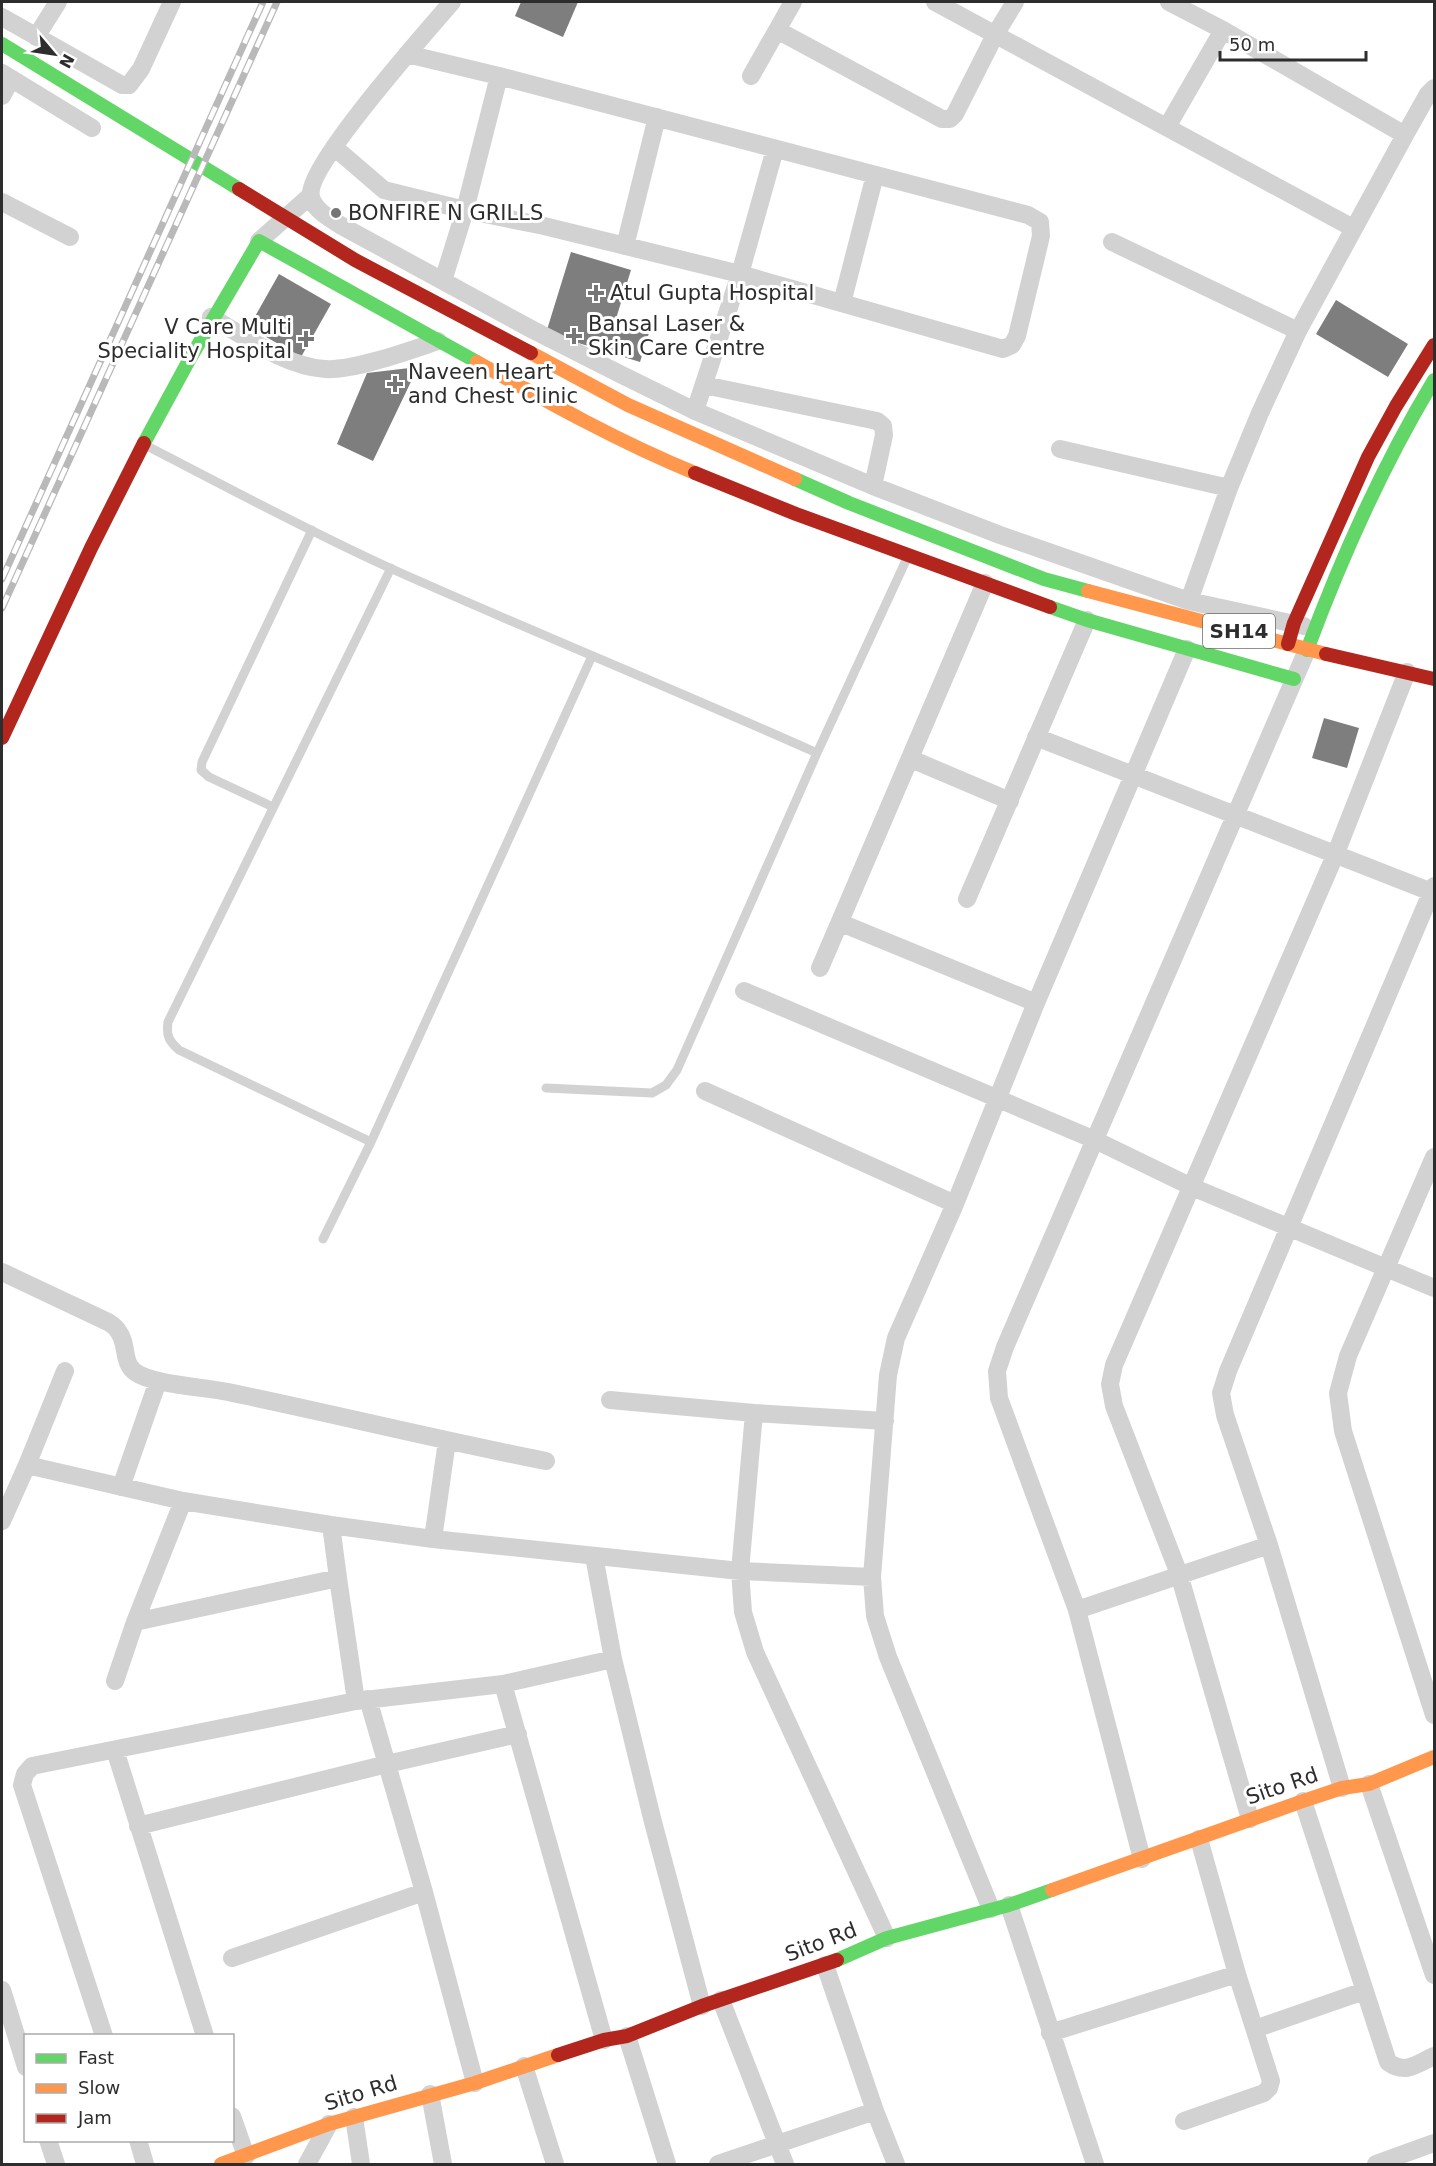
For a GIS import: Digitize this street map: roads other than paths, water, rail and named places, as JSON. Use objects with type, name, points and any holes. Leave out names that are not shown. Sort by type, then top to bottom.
[{"type":"main road","name":"SH14","points":[[2,44],[355,260],[628,405],[849,503],[1044,579],[1307,650],[1434,679]]},
{"type":"main road","points":[[2,738],[67,594],[143,444],[211,317],[259,241],[572,416],[663,460],[796,514],[909,553],[1087,620],[1294,679]]},
{"type":"main road","points":[[1288,644],[1294,623],[1368,457],[1434,345]]},
{"type":"main road","points":[[1307,650],[1353,534],[1384,465],[1434,380]]},
{"type":"main road","name":"Sito Rd","points":[[221,2164],[329,2124],[474,2083],[604,2040],[627,2036],[702,2006],[825,1965],[886,1938],[1009,1905],[1303,1801],[1342,1788],[1369,1784],[1434,1757]]},
{"type":"street","points":[[36,37],[58,2]]},
{"type":"street","points":[[2,17],[122,85],[129,85],[141,69],[172,2]]},
{"type":"street","points":[[259,241],[310,196],[313,182],[334,147],[407,54],[452,2]]},
{"type":"street","points":[[935,2],[1353,228]]},
{"type":"street","points":[[777,30],[942,119],[950,119],[956,114],[995,35],[1015,2]]},
{"type":"street","points":[[1169,2],[1223,30],[1405,135]]},
{"type":"street","points":[[751,76],[777,30],[787,3]]},
{"type":"street","points":[[1167,127],[1223,30]]},
{"type":"street","points":[[334,147],[384,190],[740,274],[1003,349],[1012,345],[1017,336],[1041,236],[1040,222],[1028,215],[407,54]]},
{"type":"street","points":[[2,96],[6,76],[92,128]]},
{"type":"street","points":[[443,281],[465,210],[499,76]]},
{"type":"street","points":[[1189,601],[1229,488],[1298,331],[1405,135],[1428,94],[1434,88]]},
{"type":"street","points":[[626,246],[657,117]]},
{"type":"street","points":[[695,411],[740,274],[775,149]]},
{"type":"street","points":[[842,303],[875,175]]},
{"type":"street","points":[[310,196],[317,208],[340,225],[533,330],[695,411],[873,486],[1000,535],[1189,601],[1315,628]]},
{"type":"street","points":[[2,202],[70,237]]},
{"type":"street","points":[[1112,242],[1298,331]]},
{"type":"street","points":[[211,317],[276,354],[303,365],[327,369],[401,354],[438,341]]},
{"type":"street","points":[[704,385],[877,421],[883,426],[884,435],[873,486]]},
{"type":"street","points":[[1060,449],[1229,488]]},
{"type":"street","points":[[820,968],[985,583]]},
{"type":"street","points":[[967,899],[1087,620]]},
{"type":"street","points":[[991,1909],[888,1658],[875,1616],[872,1577],[888,1375],[896,1338],[955,1204],[1036,1002],[1187,649]]},
{"type":"street","points":[[1142,1859],[1077,1610],[999,1398],[997,1371],[1005,1347],[1307,650]]},
{"type":"street","points":[[1250,1819],[1179,1574],[1114,1406],[1110,1384],[1114,1365],[1336,853],[1407,672]]},
{"type":"street","points":[[1036,736],[1434,890],[1228,1371],[1221,1393],[1225,1415],[1269,1545],[1342,1788]]},
{"type":"street","points":[[911,759],[1010,801]]},
{"type":"street","points":[[841,923],[1036,1002]]},
{"type":"street","points":[[744,991],[1095,1140],[1192,1187],[1434,1288]]},
{"type":"street","points":[[705,1091],[955,1204]]},
{"type":"street","points":[[1434,1157],[1348,1356],[1338,1394],[1343,1431],[1434,1715]]},
{"type":"street","points":[[2,1272],[108,1322],[118,1331],[124,1342],[129,1366],[141,1375],[158,1381],[216,1390],[546,1461]]},
{"type":"street","points":[[2,1521],[65,1371]]},
{"type":"street","points":[[121,1487],[158,1381]]},
{"type":"street","points":[[610,1400],[754,1413],[885,1421]]},
{"type":"street","points":[[754,1413],[740,1571],[743,1612],[755,1652],[886,1938]]},
{"type":"street","points":[[433,1539],[447,1441]]},
{"type":"street","points":[[27,1465],[183,1501],[433,1539],[740,1571],[872,1577]]},
{"type":"street","points":[[115,1681],[135,1622],[183,1501]]},
{"type":"street","points":[[331,1525],[338,1578],[362,1700],[387,1764],[424,1892],[474,2083]]},
{"type":"street","points":[[1077,1610],[1269,1545]]},
{"type":"street","points":[[594,1556],[613,1659],[652,1822],[702,2006]]},
{"type":"street","points":[[135,1622],[338,1578]]},
{"type":"street","points":[[103,2034],[22,1785],[25,1774],[32,1766],[362,1700],[503,1684],[613,1659]]},
{"type":"street","points":[[503,1684],[604,2040]]},
{"type":"street","points":[[138,1826],[518,1734]]},
{"type":"street","points":[[115,1750],[204,2034]]},
{"type":"street","points":[[1369,1784],[1434,1975]]},
{"type":"street","points":[[1303,1801],[1388,2062],[1396,2068],[1407,2068],[1434,2056]]},
{"type":"street","points":[[1184,2121],[1259,2096],[1269,2088],[1271,2080],[1237,1974],[1199,1839]]},
{"type":"street","points":[[232,1958],[424,1892]]},
{"type":"street","points":[[1009,1905],[1095,2164]]},
{"type":"street","points":[[825,1965],[875,2111],[896,2164]]},
{"type":"street","points":[[1050,2033],[1237,1974]]},
{"type":"street","points":[[2,1990],[24,2061]]},
{"type":"street","points":[[1255,2029],[1364,1991]]},
{"type":"street","points":[[721,2000],[785,2164]]},
{"type":"street","points":[[627,2036],[667,2164]]},
{"type":"street","points":[[524,2066],[555,2164]]},
{"type":"street","points":[[430,2094],[444,2164]]},
{"type":"street","points":[[718,2164],[875,2111]]},
{"type":"street","points":[[354,2117],[361,2164]]},
{"type":"street","points":[[234,2122],[246,2156]]},
{"type":"street","points":[[307,2164],[329,2124]]},
{"type":"street","points":[[49,2142],[56,2164]]},
{"type":"street","points":[[139,2142],[146,2164]]},
{"type":"street","points":[[1376,2164],[1434,2143]]},
{"type":"lane","points":[[143,444],[391,568],[817,753]]},
{"type":"lane","points":[[273,807],[209,777],[201,770],[202,762],[312,530]]},
{"type":"lane","points":[[546,1089],[652,1093],[666,1085],[677,1070],[817,753],[909,553]]},
{"type":"lane","points":[[371,1142],[179,1050],[170,1042],[167,1033],[168,1022],[391,568]]},
{"type":"lane","points":[[323,1239],[371,1142],[592,656]]},
{"type":"railway","points":[[2,579],[263,2]]},
{"type":"railway","points":[[2,608],[277,2]]},
{"type":"place","name":"BONFIRE N GRILLS","points":[[336,213]]},
{"type":"place","name":"Atul Gupta Hospital","points":[[596,293]]},
{"type":"place","name":"Bansal Laser & Skin Care Centre","points":[[574,336]]},
{"type":"place","name":"V Care Multi Speciality Hospital","points":[[306,339]]},
{"type":"place","name":"Naveen Heart and Chest Clinic","points":[[395,384]]}]
